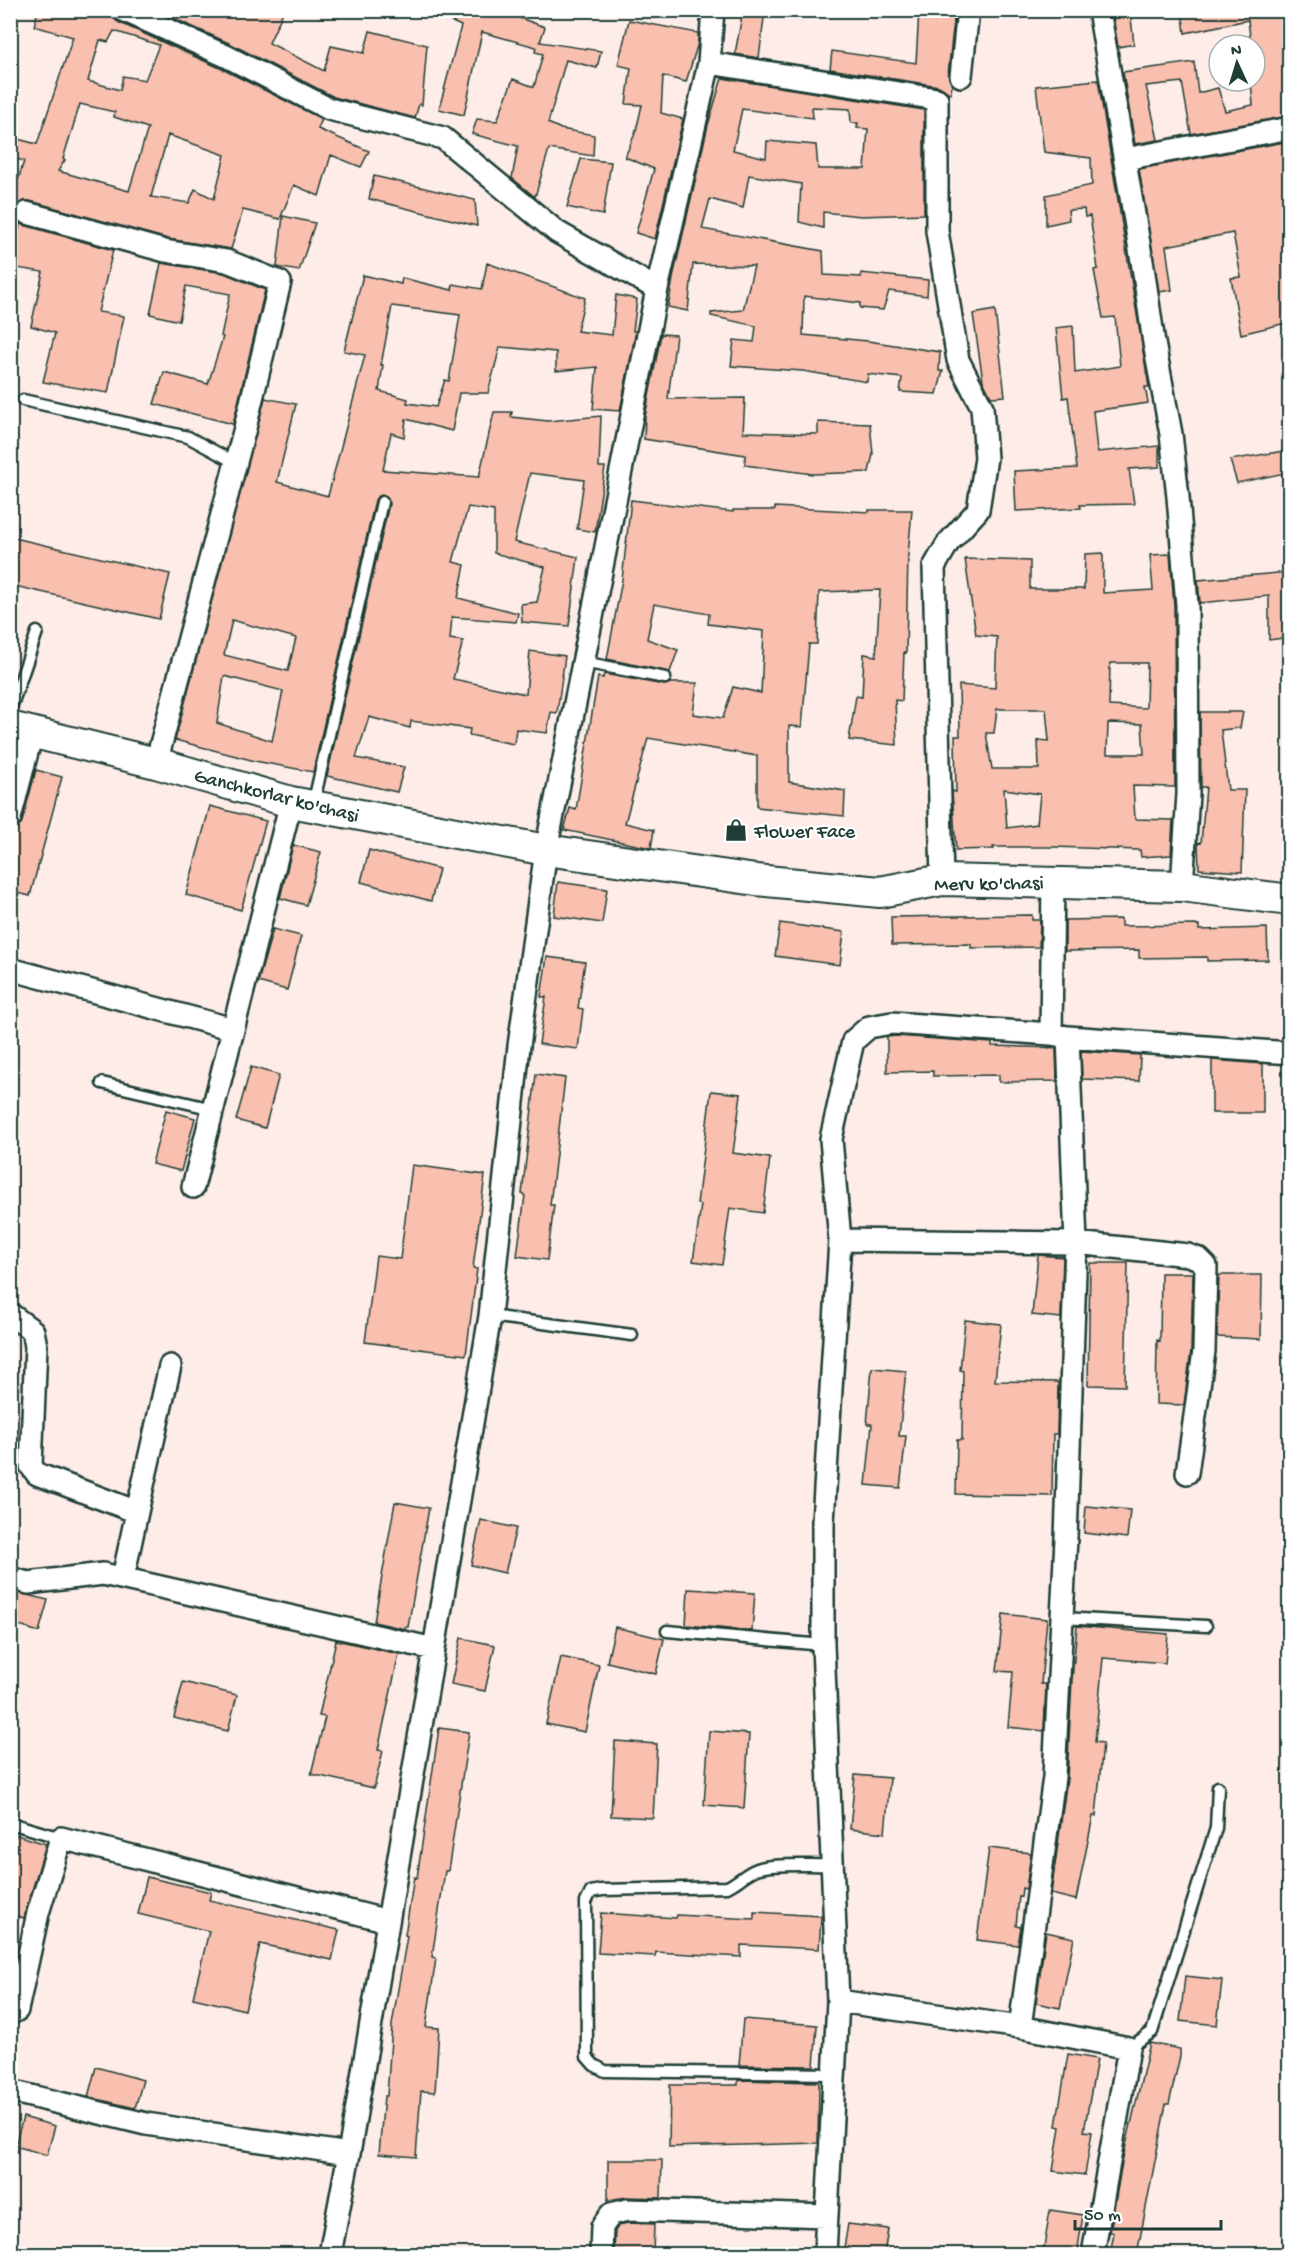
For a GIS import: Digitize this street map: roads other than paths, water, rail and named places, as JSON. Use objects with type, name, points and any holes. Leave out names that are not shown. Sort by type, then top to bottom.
[{"type":"street","points":[[123,10],[226,56],[329,109],[443,138],[557,232],[657,289]]},
{"type":"street","points":[[330,2254],[349,2154],[490,1316],[519,1046],[546,850],[657,289],[709,63],[712,10]]},
{"type":"street","points":[[961,76],[968,10]]},
{"type":"street","points":[[1099,10],[1171,434],[1187,605],[1188,794],[1182,886]]},
{"type":"street","points":[[709,63],[937,99],[937,231],[958,360],[982,407],[986,458],[978,510],[948,543],[934,567],[942,880]]},
{"type":"street","points":[[1125,159],[1290,128]]},
{"type":"street","points":[[27,213],[165,251],[227,261],[280,282],[236,463],[156,763]]},
{"type":"street","points":[[10,819],[21,730]]},
{"type":"street","name":"Ganchkorlar ko'chasi","points":[[21,730],[156,763],[302,804],[546,850]]},
{"type":"street","points":[[193,1187],[233,1029],[302,804]]},
{"type":"street","name":"Merv ko'chasi","points":[[546,850],[756,879],[880,892],[942,880],[1053,881],[1182,886],[1290,900]]},
{"type":"street","points":[[1020,2027],[1054,1777],[1076,1243],[1060,1035],[1053,881]]},
{"type":"street","points":[[10,969],[233,1029]]},
{"type":"street","points":[[825,2254],[838,2001],[823,1645],[824,1522],[840,1240],[831,1139],[853,1041],[869,1027],[892,1023],[1290,1053]]},
{"type":"street","points":[[840,1240],[1076,1243],[1188,1255],[1199,1259],[1206,1266],[1204,1352],[1187,1473]]},
{"type":"street","points":[[10,1314],[33,1331],[36,1346],[32,1466],[37,1474],[137,1512]]},
{"type":"street","points":[[123,1578],[170,1366]]},
{"type":"street","points":[[10,1578],[28,1583],[102,1574],[434,1648]]},
{"type":"street","points":[[10,2014],[18,2010],[38,1913],[61,1838],[388,1922]]},
{"type":"street","points":[[838,2001],[1020,2027],[1129,2048],[1093,2254]]},
{"type":"street","points":[[10,2091],[146,2124],[349,2154]]},
{"type":"street","points":[[601,2254],[602,2227],[611,2214],[627,2210],[827,2216]]},
{"type":"lane","points":[[23,400],[188,437],[236,463]]},
{"type":"lane","points":[[302,804],[382,502]]},
{"type":"lane","points":[[10,711],[37,632]]},
{"type":"lane","points":[[583,662],[665,678]]},
{"type":"lane","points":[[102,1083],[213,1109]]},
{"type":"lane","points":[[490,1316],[632,1335]]},
{"type":"lane","points":[[1062,1618],[1206,1626]]},
{"type":"lane","points":[[667,1631],[823,1645]]},
{"type":"lane","points":[[1129,2048],[1152,2032],[1216,1828],[1218,1787]]},
{"type":"lane","points":[[10,1823],[61,1838]]},
{"type":"lane","points":[[832,1865],[761,1868],[748,1872],[739,1882],[727,1887],[591,1892],[586,1902],[588,2057],[594,2065],[605,2071],[835,2074]]},
{"type":"place","name":"Flower Face","points":[[736,830]]}]
